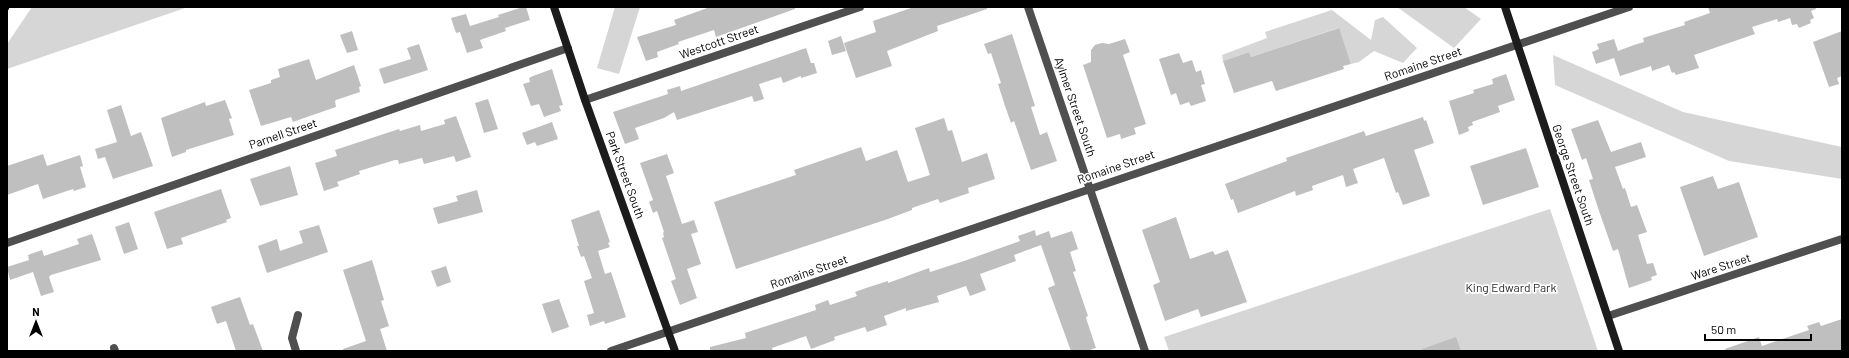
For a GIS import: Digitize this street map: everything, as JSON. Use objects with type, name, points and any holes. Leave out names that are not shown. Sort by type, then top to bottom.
[{"type":"main road","name":"Park Street South","points":[[554,7],[585,100],[675,351]]},
{"type":"main road","name":"George Street South","points":[[1505,7],[1619,351]]},
{"type":"street","name":"Westcott Street","points":[[585,100],[860,7]]},
{"type":"street","name":"Aylmer Street South","points":[[1028,7],[1145,351]]},
{"type":"street","name":"Romaine Street","points":[[611,351],[1629,7]]},
{"type":"street","name":"Parnell Street","points":[[7,243],[568,48]]},
{"type":"street","name":"Ware Street","points":[[1608,316],[1842,239]]},
{"type":"street","points":[[296,351],[292,338],[298,315]]},
{"type":"green space","points":[[32,7],[188,7],[7,69],[7,44]]},
{"type":"green space","points":[[615,7],[640,7],[619,74],[597,68]]},
{"type":"green space","points":[[1397,7],[1464,7],[1481,19],[1454,48]]},
{"type":"green space","points":[[1332,10],[1371,40],[1375,20],[1383,17],[1417,48],[1403,63],[1374,51],[1359,62],[1351,64],[1338,28],[1251,57],[1249,52],[1223,61],[1222,55],[1267,38],[1265,32]]},
{"type":"green space","points":[[1553,55],[1683,112],[1842,147],[1842,179],[1729,161],[1555,85]]},
{"type":"green space","name":"King Edward Park","points":[[1550,209],[1598,351],[1169,351],[1164,337]]},
{"type":"building","points":[[526,7],[530,20],[505,28],[506,31],[480,40],[483,48],[467,53],[460,32],[456,33],[451,18],[466,14],[470,26],[499,17],[498,15]]},
{"type":"building","points":[[710,7],[795,7],[795,9],[716,37],[714,30],[678,42],[679,44],[657,52],[658,57],[646,61],[637,37],[676,25],[674,20]]},
{"type":"building","points":[[914,7],[987,7],[987,9],[937,26],[938,31],[887,51],[892,66],[856,78],[844,43],[876,32],[873,21]]},
{"type":"building","points":[[1708,7],[1816,7],[1816,9],[1811,11],[1814,18],[1810,20],[1811,23],[1799,28],[1797,24],[1792,25],[1790,18],[1778,22],[1777,19],[1752,27],[1755,34],[1694,55],[1699,68],[1676,75],[1674,72],[1672,73],[1669,65],[1652,71],[1651,66],[1620,76],[1614,58],[1596,64],[1592,52],[1599,49],[1597,44],[1614,39],[1618,51],[1644,42],[1643,38],[1685,25],[1684,22],[1710,13]]},
{"type":"building","points":[[1339,28],[1351,64],[1343,66],[1344,69],[1276,91],[1272,81],[1234,93],[1223,61],[1249,52],[1251,57]]},
{"type":"building","points":[[352,31],[358,50],[347,53],[340,35]]},
{"type":"building","points":[[1842,31],[1842,76],[1837,78],[1839,84],[1829,87],[1813,42]]},
{"type":"building","points":[[1012,34],[1035,106],[1031,107],[1040,135],[1047,132],[1057,161],[1031,170],[1014,121],[1011,123],[1005,106],[998,84],[1001,83],[991,53],[988,54],[984,44]]},
{"type":"building","points":[[841,36],[846,51],[832,55],[828,41]]},
{"type":"building","points":[[1125,39],[1130,52],[1123,55],[1146,124],[1134,128],[1136,134],[1121,139],[1120,134],[1107,138],[1083,65],[1091,62],[1091,50],[1095,45],[1102,43],[1109,44]]},
{"type":"building","points":[[419,44],[428,70],[384,84],[379,69],[411,59],[407,48]]},
{"type":"building","points":[[806,48],[811,63],[814,63],[817,73],[801,78],[801,76],[783,83],[781,77],[759,84],[764,99],[754,102],[752,96],[677,120],[674,112],[664,118],[635,128],[639,139],[625,144],[613,112],[668,94],[667,90],[680,86],[681,91]]},
{"type":"building","points":[[1179,53],[1183,63],[1192,60],[1196,72],[1201,70],[1205,84],[1201,85],[1206,101],[1191,106],[1189,102],[1180,105],[1176,93],[1171,95],[1159,59]]},
{"type":"building","points":[[309,59],[316,80],[354,65],[361,86],[359,87],[360,92],[336,100],[336,107],[293,122],[291,117],[261,126],[249,90],[271,83],[271,80],[280,77],[278,69]]},
{"type":"building","points":[[552,69],[563,105],[559,106],[561,111],[544,117],[539,104],[531,106],[523,84],[530,82],[529,78]]},
{"type":"building","points":[[1506,74],[1515,100],[1498,106],[1500,112],[1472,122],[1473,125],[1468,127],[1469,131],[1459,135],[1449,101],[1474,93],[1473,90],[1493,84],[1492,79]]},
{"type":"building","points":[[488,99],[498,129],[484,133],[475,103]]},
{"type":"building","points":[[225,100],[232,118],[229,119],[234,135],[186,150],[186,152],[172,157],[161,118],[205,102],[206,106]]},
{"type":"building","points":[[121,105],[131,136],[141,132],[153,166],[113,179],[105,157],[98,159],[95,149],[117,142],[107,110]]},
{"type":"building","points":[[456,116],[471,157],[456,162],[454,156],[424,164],[422,158],[399,164],[398,160],[395,160],[359,171],[360,174],[337,182],[339,186],[324,191],[315,163],[337,156],[335,150],[399,129],[400,131],[420,125],[421,131],[445,124],[444,120]]},
{"type":"building","points":[[1423,117],[1424,121],[1426,120],[1434,143],[1414,150],[1430,196],[1403,205],[1398,192],[1396,193],[1384,158],[1353,169],[1358,183],[1346,187],[1343,175],[1312,186],[1313,190],[1296,196],[1295,191],[1238,213],[1233,199],[1231,200],[1225,184],[1287,161],[1286,158],[1364,131],[1366,136]]},
{"type":"building","points":[[944,118],[948,131],[952,130],[962,162],[987,153],[995,179],[968,188],[969,193],[940,203],[938,199],[912,208],[912,210],[885,220],[736,269],[714,202],[796,175],[794,170],[861,147],[866,161],[897,150],[908,182],[930,175],[915,128]]},
{"type":"building","points":[[1598,120],[1611,152],[1641,142],[1646,157],[1615,167],[1623,189],[1625,188],[1631,207],[1637,205],[1647,232],[1638,235],[1647,264],[1653,263],[1657,275],[1651,277],[1652,280],[1629,288],[1618,249],[1613,251],[1598,208],[1589,180],[1593,179],[1586,158],[1582,160],[1571,129]]},
{"type":"building","points":[[552,122],[558,139],[537,146],[535,142],[527,145],[522,133]]},
{"type":"building","points":[[1526,148],[1539,187],[1483,205],[1470,166]]},
{"type":"building","points":[[43,154],[47,166],[80,155],[83,166],[80,167],[86,187],[74,191],[73,189],[43,199],[38,184],[7,195],[7,166]]},
{"type":"building","points":[[667,154],[674,173],[666,176],[682,224],[694,220],[698,232],[691,234],[701,264],[687,269],[697,298],[680,305],[671,281],[676,279],[662,238],[664,237],[664,232],[657,211],[653,213],[649,202],[653,200],[640,163]]},
{"type":"building","points":[[290,166],[298,195],[260,206],[250,179]]},
{"type":"building","points":[[1713,176],[1718,189],[1739,182],[1758,237],[1704,256],[1680,187]]},
{"type":"building","points":[[221,189],[231,218],[226,220],[227,222],[181,238],[183,244],[167,249],[154,212]]},
{"type":"building","points":[[477,190],[483,212],[438,224],[433,208],[458,201],[456,196]]},
{"type":"building","points":[[599,210],[610,242],[608,243],[610,247],[598,251],[605,274],[611,272],[626,317],[605,324],[604,321],[590,326],[587,315],[594,313],[584,281],[592,278],[584,256],[581,257],[577,246],[579,246],[571,220]]},
{"type":"building","points":[[1176,217],[1190,259],[1213,251],[1215,255],[1228,250],[1247,302],[1201,317],[1198,309],[1165,321],[1153,285],[1160,282],[1142,230]]},
{"type":"building","points":[[129,222],[138,249],[124,254],[115,227]]},
{"type":"building","points":[[319,225],[328,252],[267,273],[258,246],[277,239],[280,251],[303,243],[299,231]]},
{"type":"building","points":[[1035,230],[1036,236],[1049,231],[1051,238],[1072,231],[1078,249],[1070,252],[1076,271],[1073,272],[1088,316],[1086,317],[1087,321],[1096,348],[1087,351],[1071,351],[1048,288],[1055,285],[1041,245],[1014,255],[1016,261],[980,274],[986,290],[970,296],[966,286],[937,296],[939,302],[906,311],[906,308],[884,316],[887,325],[867,332],[865,327],[834,337],[835,340],[811,349],[806,336],[772,348],[773,351],[710,351],[710,347],[746,338],[745,333],[816,310],[815,305],[828,300],[830,305],[857,296],[855,292],[866,288],[888,281],[888,283],[929,268],[930,272],[964,261],[1020,241],[1018,236]]},
{"type":"building","points":[[92,234],[101,260],[51,275],[49,277],[54,292],[41,296],[33,272],[10,280],[7,267],[29,260],[28,255],[42,250],[44,256],[79,244],[77,239]]},
{"type":"building","points":[[372,260],[384,300],[381,301],[389,326],[380,329],[387,351],[343,351],[343,349],[366,341],[343,270]]},
{"type":"building","points":[[446,266],[451,282],[437,287],[431,271]]},
{"type":"building","points":[[240,297],[250,325],[253,324],[263,351],[236,351],[226,321],[217,324],[211,307]]},
{"type":"building","points":[[559,299],[569,327],[552,333],[542,304]]},
{"type":"building","points":[[1842,319],[1842,351],[1726,351],[1725,349],[1759,337],[1762,346],[1809,330],[1807,326],[1819,322],[1821,326]]},
{"type":"building","points":[[1456,337],[1461,351],[1422,351],[1422,349]]}]
